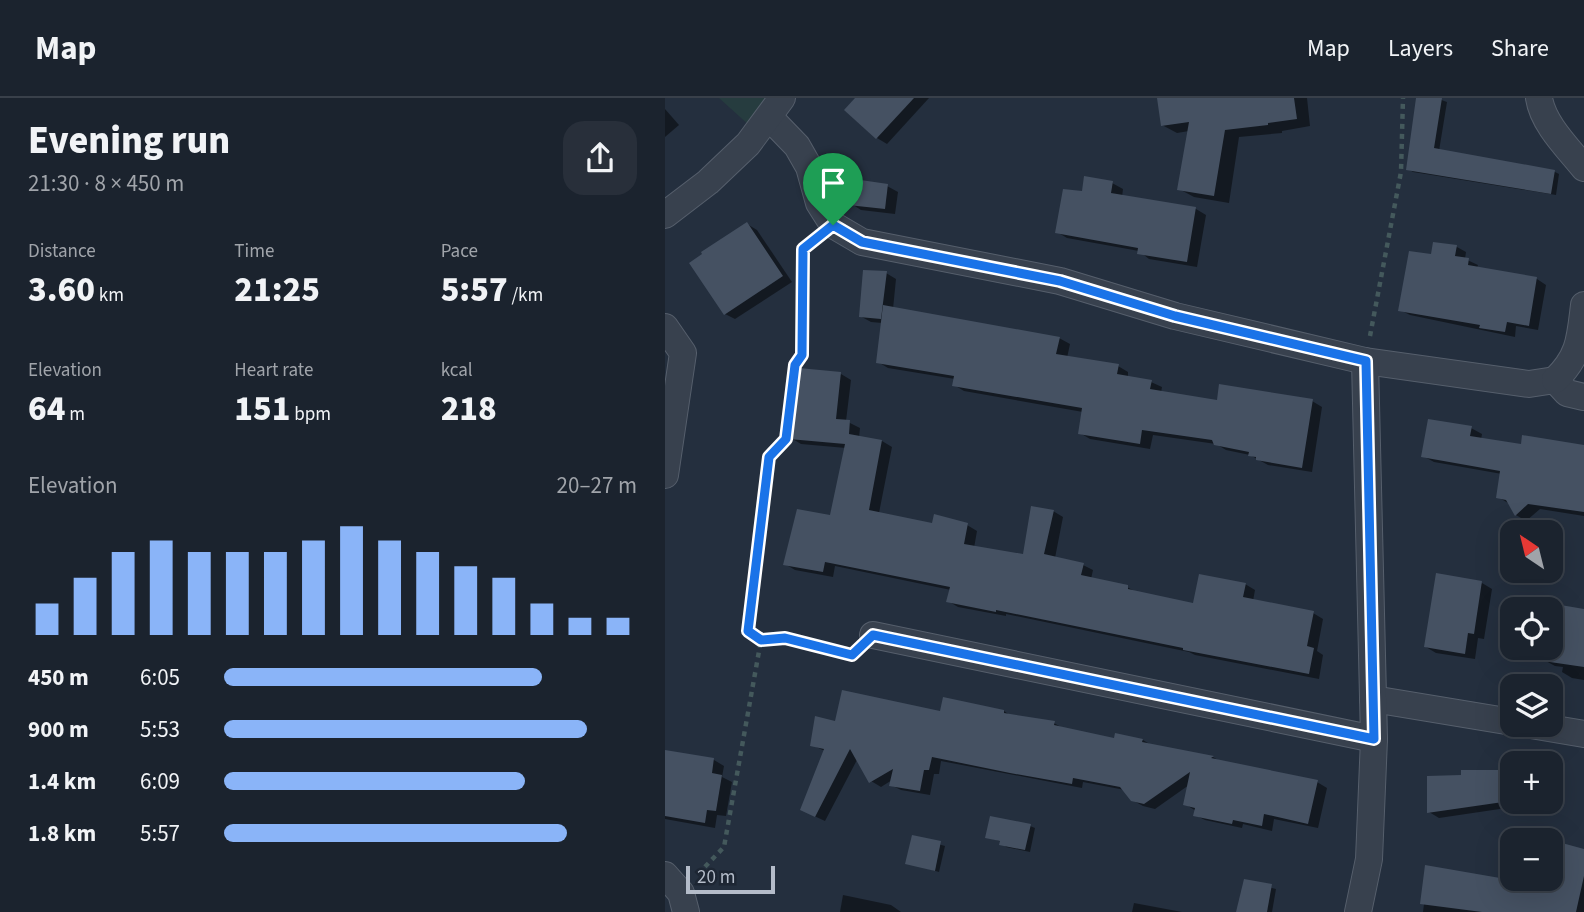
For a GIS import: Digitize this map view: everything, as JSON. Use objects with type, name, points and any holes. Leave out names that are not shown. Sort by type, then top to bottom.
[{"type":"street","points":[[1539,98],[1548,121],[1584,168]]},
{"type":"street","points":[[665,215],[708,182],[748,144],[776,108],[809,167],[819,203],[833,225],[862,242],[1060,281],[1175,316],[1366,361],[1529,384],[1555,380],[1568,368],[1578,350],[1584,305]]},
{"type":"street","points":[[665,327],[683,353],[665,475]]},
{"type":"street","points":[[1358,912],[1369,859],[1374,739],[1366,361]]},
{"type":"street","points":[[1555,380],[1567,393],[1584,397]]},
{"type":"street","points":[[873,635],[1374,739]]},
{"type":"street","points":[[1373,699],[1500,720]]},
{"type":"street","points":[[1563,730],[1584,734]]},
{"type":"path","points":[[1366,361],[1401,172],[1403,98]]},
{"type":"path","points":[[833,225],[803,249],[802,355],[795,365],[786,439],[769,457],[748,631],[761,640],[785,638],[852,655],[873,635]]},
{"type":"path","points":[[677,893],[724,847],[761,640]]},
{"type":"green space","points":[[719,98],[769,98],[750,126]]},
{"type":"building","points":[[855,98],[914,98],[876,139],[844,110]]},
{"type":"building","points":[[1157,98],[1294,98],[1297,119],[1225,130],[1214,196],[1177,190],[1189,122],[1161,126]]},
{"type":"building","points":[[1416,98],[1442,98],[1434,148],[1555,170],[1551,194],[1406,170]]},
{"type":"building","points":[[1084,176],[1113,181],[1111,193],[1196,207],[1187,262],[1137,254],[1138,248],[1055,233],[1063,189],[1082,191]]},
{"type":"building","points":[[840,177],[888,184],[885,209],[848,205]]},
{"type":"building","points":[[747,222],[783,276],[724,315],[689,263]]},
{"type":"building","points":[[1433,242],[1457,245],[1455,256],[1469,258],[1468,265],[1537,277],[1529,326],[1507,322],[1505,332],[1398,311],[1409,251],[1431,254]]},
{"type":"building","points":[[863,270],[887,271],[881,319],[859,317]]},
{"type":"building","points":[[883,305],[1060,337],[1056,354],[1119,364],[1117,374],[1152,380],[1150,389],[1217,400],[1219,384],[1313,399],[1302,468],[1256,460],[1256,457],[1248,456],[1249,452],[1214,445],[1212,440],[1142,430],[1140,444],[1078,434],[1082,408],[952,386],[954,376],[876,363]]},
{"type":"building","points":[[799,368],[841,372],[836,419],[850,420],[849,434],[882,440],[869,510],[932,523],[934,514],[968,523],[964,544],[1023,554],[1031,506],[1054,510],[1044,554],[1084,563],[1081,575],[1128,585],[1128,589],[1193,603],[1199,574],[1246,583],[1243,597],[1314,611],[1307,646],[1314,648],[1309,674],[946,602],[950,587],[825,562],[823,572],[783,565],[797,509],[830,515],[845,444],[789,439]]},
{"type":"building","points":[[1428,419],[1472,426],[1470,436],[1521,444],[1522,435],[1584,445],[1584,512],[1528,504],[1515,516],[1506,500],[1496,498],[1500,471],[1421,457]]},
{"type":"building","points":[[1436,573],[1482,581],[1474,634],[1468,633],[1465,654],[1424,647]]},
{"type":"building","points":[[1563,605],[1584,609],[1584,667],[1543,661],[1563,660]]},
{"type":"building","points":[[842,690],[940,711],[943,697],[1004,710],[1004,713],[1055,721],[1054,725],[1114,738],[1115,733],[1143,739],[1142,742],[1214,756],[1211,758],[1318,780],[1308,824],[1264,814],[1262,826],[1233,820],[1232,824],[1193,816],[1195,808],[1183,805],[1190,772],[1144,804],[1131,801],[1120,787],[1073,778],[1072,784],[932,757],[929,770],[924,770],[920,791],[889,786],[893,769],[869,783],[850,749],[815,817],[800,810],[824,749],[810,746],[815,716],[835,721]]},
{"type":"building","points":[[665,750],[714,758],[712,773],[722,775],[716,811],[707,810],[705,823],[665,816]]},
{"type":"building","points":[[1461,770],[1500,770],[1500,802],[1427,813],[1427,776],[1461,775]]},
{"type":"building","points":[[990,816],[1031,824],[1025,850],[999,845],[1000,841],[985,838]]},
{"type":"building","points":[[912,835],[941,841],[935,871],[905,864]]},
{"type":"building","points":[[1563,843],[1584,849],[1584,876],[1576,912],[1482,912],[1420,904],[1425,865],[1500,878],[1500,891],[1563,891]]},
{"type":"building","points":[[1244,879],[1272,884],[1267,912],[1236,912]]},
{"type":"route","points":[[833,225],[862,242],[1060,281],[1175,316],[1366,361],[1374,739],[873,635],[852,655],[785,638],[761,640],[748,631],[769,457],[786,439],[795,365],[802,355],[803,249],[833,225]]}]
